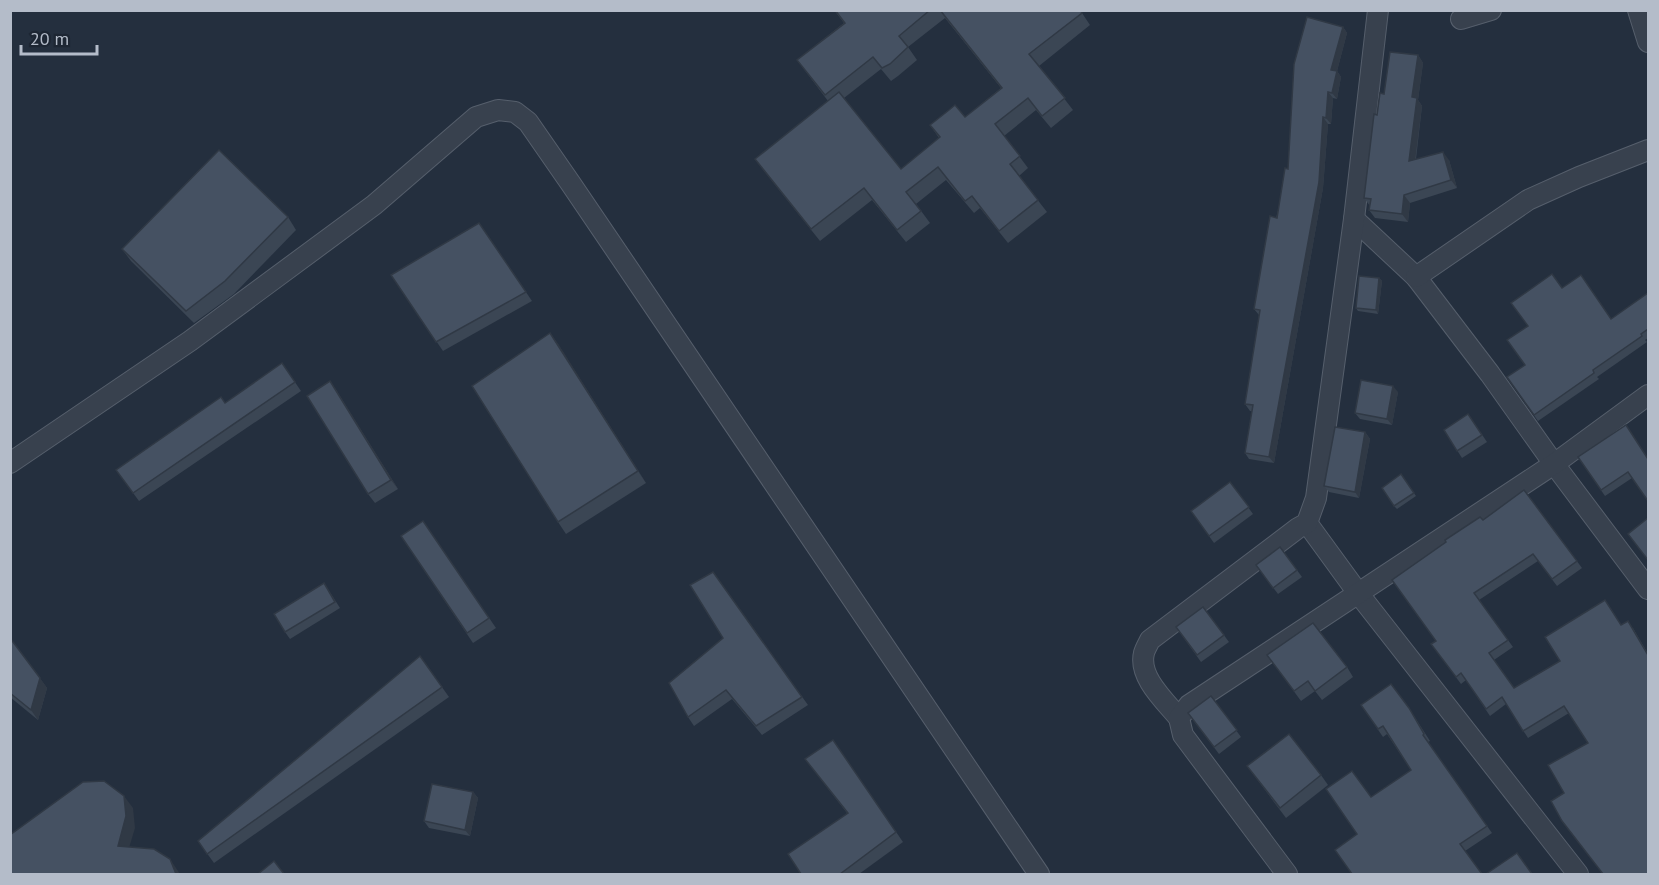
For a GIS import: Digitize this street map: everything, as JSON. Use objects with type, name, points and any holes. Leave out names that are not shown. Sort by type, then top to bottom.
[{"type":"street","points":[[1287,874],[1183,735],[1179,718],[1151,684],[1144,667],[1144,653],[1150,640],[1298,528],[1308,523],[1316,498],[1354,219],[1378,10]]},
{"type":"street","points":[[1461,19],[1491,10]]},
{"type":"street","points":[[1638,10],[1648,42]]},
{"type":"street","points":[[10,463],[189,341],[374,205],[476,117],[498,110],[515,112],[528,122],[571,184],[1039,874]]},
{"type":"street","points":[[1416,277],[1528,200],[1648,150]]},
{"type":"street","points":[[1354,219],[1416,277],[1648,589]]},
{"type":"street","points":[[1179,718],[1189,705],[1554,464],[1648,395]]},
{"type":"street","points":[[1308,523],[1358,593],[1578,874]]},
{"type":"building","points":[[835,10],[930,10],[899,36],[908,47],[890,64],[882,68],[873,57],[825,95],[797,60],[845,23]]},
{"type":"building","points":[[940,10],[1080,10],[1082,13],[1029,54],[1065,98],[1042,116],[1028,98],[995,124],[1020,156],[1010,164],[1038,200],[999,231],[972,196],[965,201],[938,167],[906,192],[921,211],[897,230],[864,188],[811,229],[755,159],[839,92],[901,169],[940,137],[930,125],[955,105],[965,117],[1002,88]]},
{"type":"building","points":[[1307,17],[1343,27],[1331,70],[1337,71],[1332,93],[1328,92],[1326,118],[1323,117],[1319,182],[1269,457],[1245,453],[1253,405],[1245,404],[1260,310],[1254,309],[1270,216],[1277,218],[1285,168],[1288,169],[1294,64]]},
{"type":"building","points":[[1390,52],[1418,55],[1412,97],[1417,98],[1409,161],[1443,152],[1451,180],[1404,195],[1402,214],[1369,210],[1371,199],[1364,198],[1374,114],[1377,115],[1380,93],[1384,94]]},
{"type":"building","points":[[219,150],[288,217],[225,281],[186,311],[122,249]]},
{"type":"building","points":[[479,223],[526,292],[436,342],[391,275]]},
{"type":"building","points":[[1552,274],[1562,288],[1581,275],[1611,319],[1648,293],[1648,329],[1641,334],[1642,336],[1593,370],[1594,373],[1534,415],[1507,377],[1525,365],[1507,340],[1528,326],[1511,303]]},
{"type":"building","points":[[1359,276],[1379,278],[1376,310],[1356,308]]},
{"type":"building","points":[[550,333],[638,471],[558,522],[472,386]]},
{"type":"building","points":[[282,363],[295,382],[133,493],[116,470],[221,397],[225,403]]},
{"type":"building","points":[[1361,380],[1393,386],[1387,419],[1355,413]]},
{"type":"building","points":[[330,381],[391,480],[368,494],[307,396]]},
{"type":"building","points":[[1468,414],[1482,435],[1457,451],[1444,430]]},
{"type":"building","points":[[1626,425],[1648,459],[1648,501],[1628,472],[1601,490],[1578,457]]},
{"type":"building","points":[[1335,427],[1365,432],[1355,492],[1324,486]]},
{"type":"building","points":[[1401,474],[1414,493],[1394,506],[1382,488]]},
{"type":"building","points":[[1230,482],[1249,507],[1209,536],[1191,511]]},
{"type":"building","points":[[1524,490],[1577,561],[1552,579],[1533,554],[1474,593],[1508,640],[1489,653],[1514,688],[1560,661],[1545,637],[1605,600],[1621,625],[1628,621],[1648,655],[1648,874],[1603,874],[1562,821],[1551,801],[1564,793],[1548,765],[1588,743],[1564,706],[1523,731],[1502,697],[1486,709],[1461,673],[1456,677],[1431,644],[1436,641],[1392,580],[1446,542],[1445,540],[1480,517],[1483,520]]},
{"type":"building","points":[[1648,518],[1648,560],[1628,534]]},
{"type":"building","points":[[423,521],[489,618],[467,633],[401,536]]},
{"type":"building","points":[[1280,547],[1297,570],[1273,588],[1256,565]]},
{"type":"building","points":[[713,572],[802,697],[756,726],[726,690],[688,717],[669,683],[723,638],[690,585]]},
{"type":"building","points":[[324,583],[335,602],[285,632],[274,614]]},
{"type":"building","points":[[1203,607],[1224,635],[1197,655],[1176,627]]},
{"type":"building","points":[[1313,623],[1347,667],[1315,691],[1308,681],[1294,691],[1267,655]]},
{"type":"building","points":[[10,638],[40,678],[31,710],[10,693]]},
{"type":"building","points":[[420,656],[442,687],[207,854],[198,841]]},
{"type":"building","points":[[1391,684],[1409,708],[1423,735],[1487,826],[1460,844],[1482,874],[1352,874],[1335,850],[1357,834],[1326,789],[1352,771],[1371,797],[1411,770],[1383,726],[1378,729],[1361,705]]},
{"type":"building","points":[[1211,696],[1237,730],[1214,747],[1188,713]]},
{"type":"building","points":[[1289,734],[1321,775],[1280,808],[1247,766]]},
{"type":"building","points":[[833,740],[896,832],[840,874],[801,874],[788,854],[848,813],[805,759]]},
{"type":"building","points":[[104,781],[124,796],[126,816],[118,846],[154,849],[170,859],[176,874],[10,874],[10,835],[83,782]]},
{"type":"building","points":[[432,784],[473,792],[465,830],[424,821]]},
{"type":"building","points":[[1517,853],[1532,874],[1486,874]]},
{"type":"building","points":[[274,861],[284,874],[258,874]]}]
